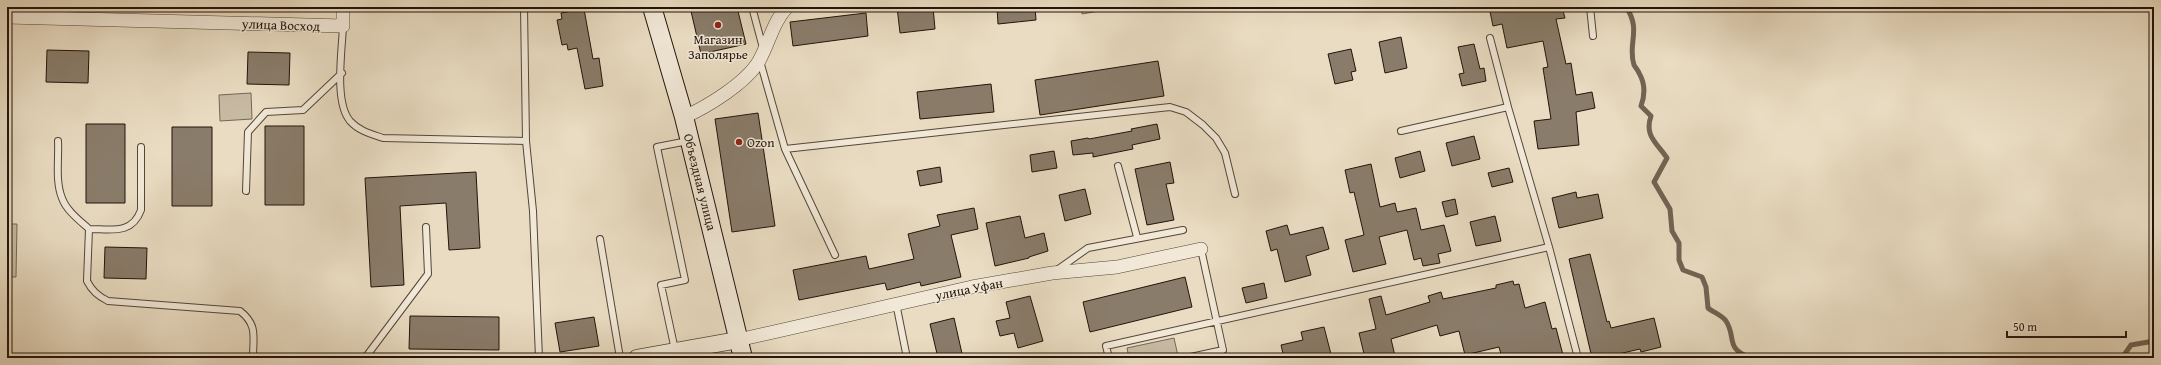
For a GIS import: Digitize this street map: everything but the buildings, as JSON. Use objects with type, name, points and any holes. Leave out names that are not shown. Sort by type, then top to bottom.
[{"type":"main road","name":"Объездная улица","points":[[652,7],[684,117],[743,358]]},
{"type":"street","points":[[343,7],[343,26]]},
{"type":"street","points":[[684,117],[700,110],[747,75],[762,55],[778,17],[787,7]]},
{"type":"street","name":"улица Восход","points":[[7,17],[343,26]]},
{"type":"street","name":"улица Уфан","points":[[738,340],[896,303],[1052,273],[1117,267],[1201,249]]},
{"type":"street","points":[[637,358],[675,350],[738,340]]},
{"type":"lane","points":[[524,7],[526,141],[533,211],[539,358]]},
{"type":"lane","points":[[752,7],[785,149],[835,255]]},
{"type":"lane","points":[[1590,7],[1593,36]]},
{"type":"lane","points":[[343,26],[341,98],[344,111],[351,122],[365,132],[383,138],[526,141]]},
{"type":"lane","points":[[1490,38],[1578,358]]},
{"type":"lane","points":[[246,191],[248,132],[266,112],[302,110],[342,73]]},
{"type":"lane","points":[[785,149],[1170,107],[1186,112],[1203,125],[1216,138],[1225,153],[1235,194]]},
{"type":"lane","points":[[1401,131],[1508,107]]},
{"type":"lane","points":[[58,141],[59,183],[62,198],[70,212],[88,229],[123,229],[131,226],[138,219],[141,210],[141,147]]},
{"type":"lane","points":[[675,350],[661,286],[685,280],[658,147],[690,141]]},
{"type":"lane","points":[[1118,166],[1137,238]]},
{"type":"lane","points":[[365,358],[428,274],[426,227]]},
{"type":"lane","points":[[88,229],[87,281],[99,296],[108,301],[240,311],[249,318],[253,325],[253,358]]},
{"type":"lane","points":[[1052,273],[1088,248],[1183,230]]},
{"type":"lane","points":[[600,239],[620,358]]},
{"type":"lane","points":[[1109,358],[1106,346],[1548,247]]},
{"type":"lane","points":[[1186,358],[1223,350],[1201,249]]},
{"type":"lane","points":[[896,303],[907,358]]},
{"type":"shaded area","points":[[1081,7],[1105,7],[1105,10],[1082,14]]},
{"type":"shaded area","points":[[251,93],[252,119],[220,121],[219,95]]},
{"type":"shaded area","points":[[7,224],[17,224],[16,277],[7,277]]},
{"type":"shaded area","points":[[1174,338],[1178,356],[1169,358],[1129,358],[1127,348]]},
{"type":"waterway","points":[[1626,7],[1631,15],[1634,30],[1632,57],[1643,85],[1644,93],[1641,106],[1651,116],[1649,123],[1650,134],[1667,158],[1654,182],[1670,209],[1672,231],[1679,243],[1679,260],[1683,270],[1702,277],[1706,287],[1708,308],[1725,319],[1729,327],[1734,346],[1737,350],[1751,358]]},
{"type":"waterway","points":[[2122,358],[2131,345],[2154,341]]},
{"type":"place","name":"Магазин Заполярье","points":[[718,25]]},
{"type":"place","name":"Ozon","points":[[739,142]]}]
